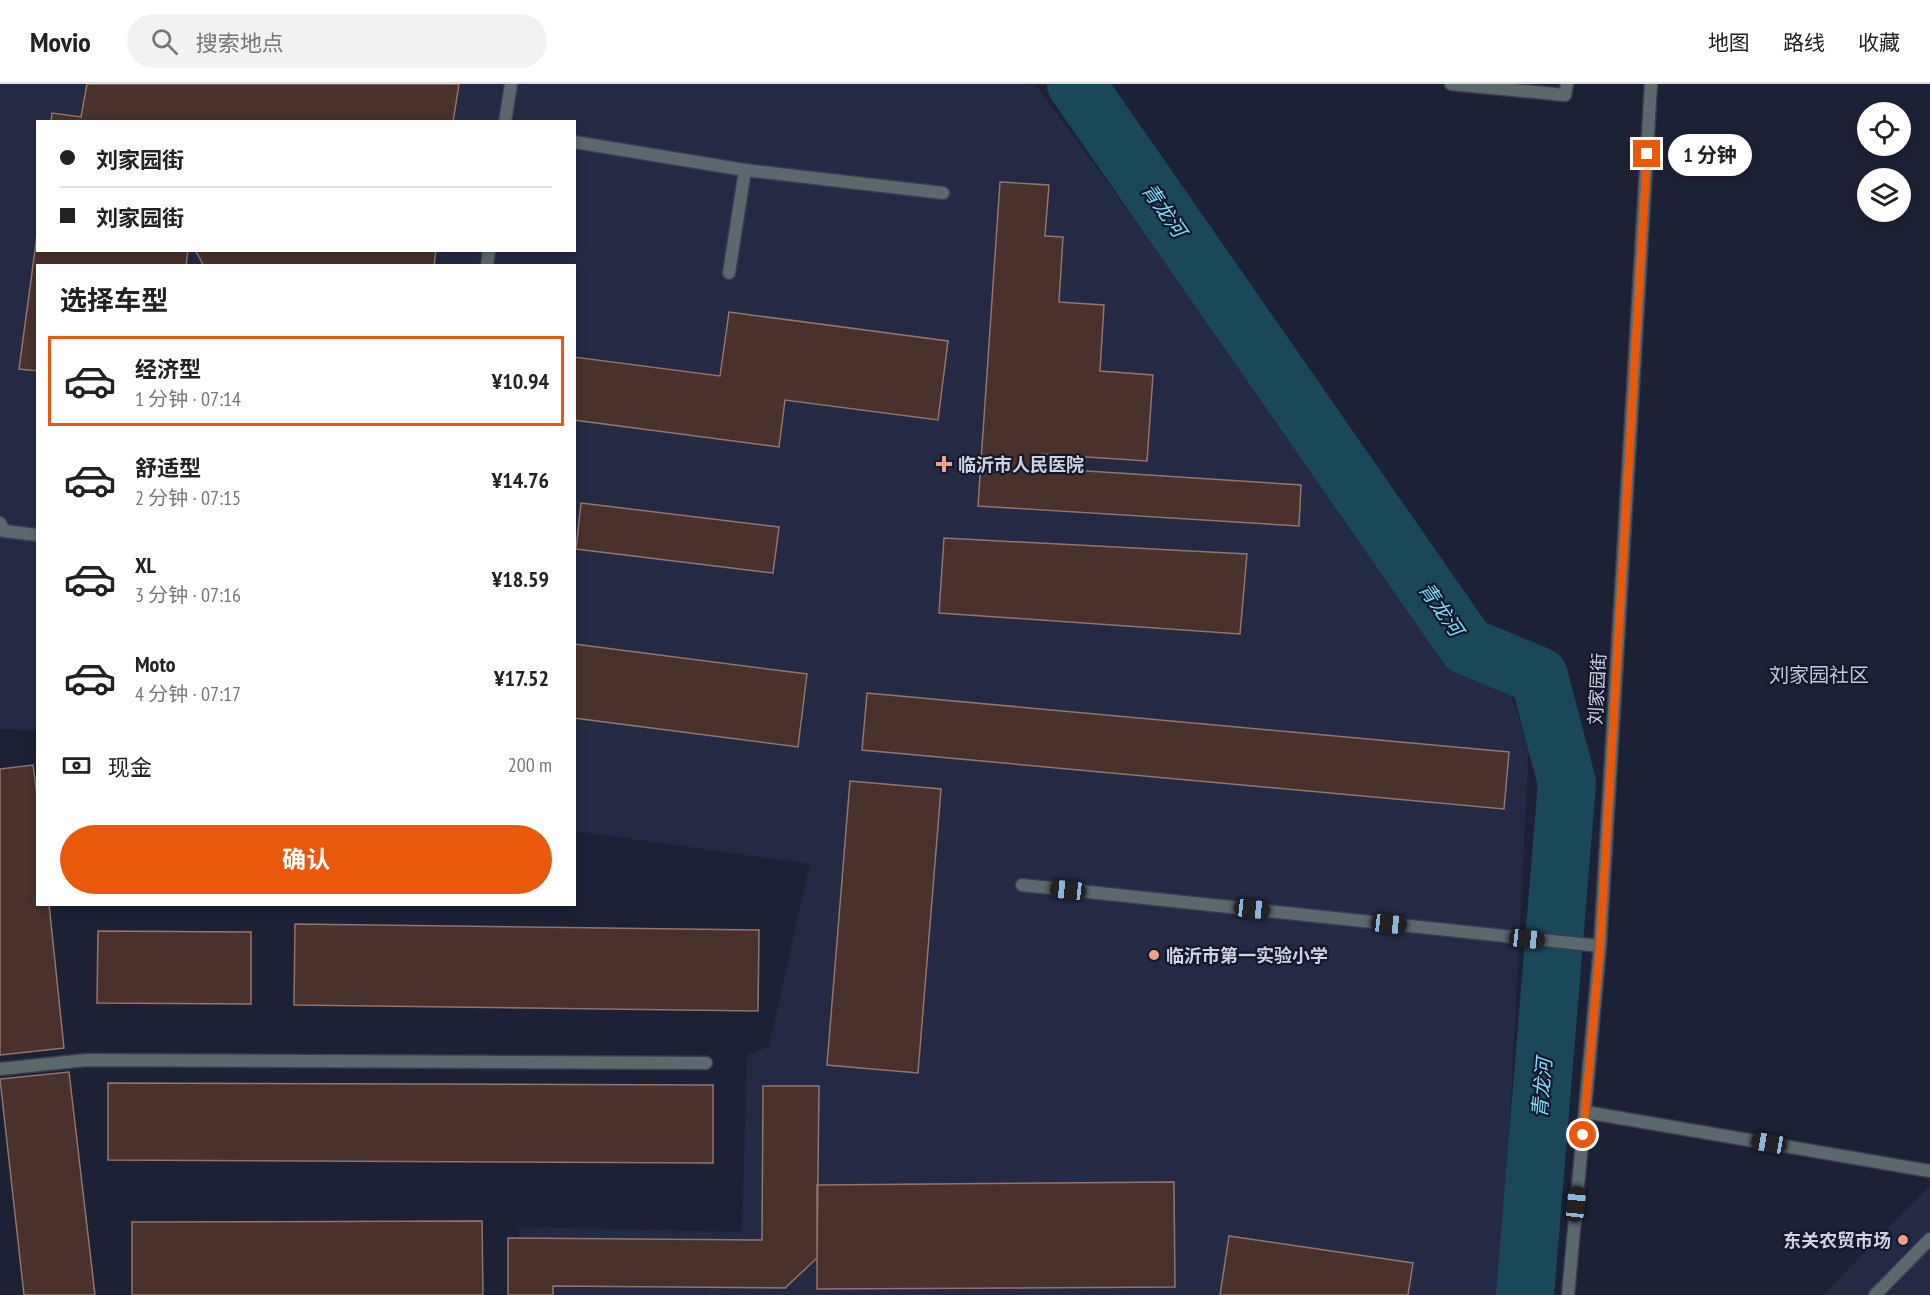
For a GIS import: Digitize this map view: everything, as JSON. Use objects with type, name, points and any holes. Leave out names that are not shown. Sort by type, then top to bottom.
[{"type":"street","points":[[506,120],[511,84]]},
{"type":"street","points":[[1451,84],[1565,95],[1567,84]]},
{"type":"street","name":"刘家园街","points":[[1568,1295],[1600,946],[1652,84]]},
{"type":"street","points":[[576,142],[745,170],[943,193]]},
{"type":"street","points":[[729,273],[745,170]]},
{"type":"street","points":[[0,523],[4,531],[36,535]]},
{"type":"street","points":[[1022,885],[1600,946]]},
{"type":"street","points":[[0,1069],[86,1060],[706,1063]]},
{"type":"street","points":[[1585,1112],[1930,1171]]},
{"type":"street","points":[[1875,1295],[1930,1239]]},
{"type":"shaded area","points":[[0,84],[1035,84],[1460,662],[1508,688],[1529,743],[1501,1295],[519,1295],[519,1227],[742,1232],[747,1055],[769,1047],[810,864],[576,831],[576,264],[36,264],[36,730],[0,729]]},
{"type":"shaded area","name":"东关农贸市场","points":[[1930,1185],[1930,1295],[1823,1295]]},
{"type":"building","points":[[87,84],[459,84],[453,120],[51,120],[52,113],[81,117]]},
{"type":"building","points":[[1000,182],[1049,185],[1045,236],[1063,237],[1059,302],[1104,305],[1100,371],[1153,375],[1147,461],[1042,454],[1041,468],[1301,485],[1299,526],[978,506]]},
{"type":"building","points":[[36,243],[36,252],[188,252],[186,264],[36,264],[36,371],[19,369]]},
{"type":"building","points":[[196,252],[436,252],[434,264],[203,264]]},
{"type":"building","points":[[729,312],[948,341],[938,420],[785,400],[779,447],[576,420],[576,357],[720,376]]},
{"type":"building","points":[[581,503],[779,527],[773,573],[576,549]]},
{"type":"building","points":[[944,538],[1247,554],[1240,634],[939,613]]},
{"type":"building","points":[[576,644],[807,674],[798,747],[576,718]]},
{"type":"building","points":[[867,693],[1509,752],[1504,809],[862,750]]},
{"type":"building","points":[[33,765],[36,787],[36,906],[49,906],[64,1048],[0,1055],[0,769]]},
{"type":"building","points":[[850,781],[941,789],[918,1073],[827,1065]]},
{"type":"building","points":[[295,924],[759,930],[758,1011],[294,1005]]},
{"type":"building","points":[[98,931],[251,932],[251,1004],[97,1003]]},
{"type":"building","points":[[69,1072],[95,1295],[24,1295],[0,1079]]},
{"type":"building","points":[[108,1083],[713,1085],[713,1163],[108,1160]]},
{"type":"building","points":[[763,1086],[819,1086],[817,1258],[785,1288],[553,1286],[553,1295],[508,1295],[508,1238],[762,1240]]},
{"type":"building","points":[[1174,1182],[1175,1287],[817,1289],[817,1185]]},
{"type":"building","points":[[482,1221],[483,1295],[132,1295],[132,1222]]},
{"type":"building","points":[[1229,1236],[1413,1263],[1408,1295],[1220,1295]]},
{"type":"waterway","name":"青龙河","points":[[1076,84],[1467,646],[1539,676],[1567,783],[1525,1295]]},
{"type":"place","name":"临沂市人民医院","points":[[944,464]]},
{"type":"place","name":"临沂市第一实验小学","points":[[1154,955]]},
{"type":"place","name":"东关农贸市场","points":[[1903,1240]]},
{"type":"district","name":"刘家园社区","points":[[1819,675]]},
{"type":"route","points":[[1583,1135],[1600,946],[1647,154]]}]
